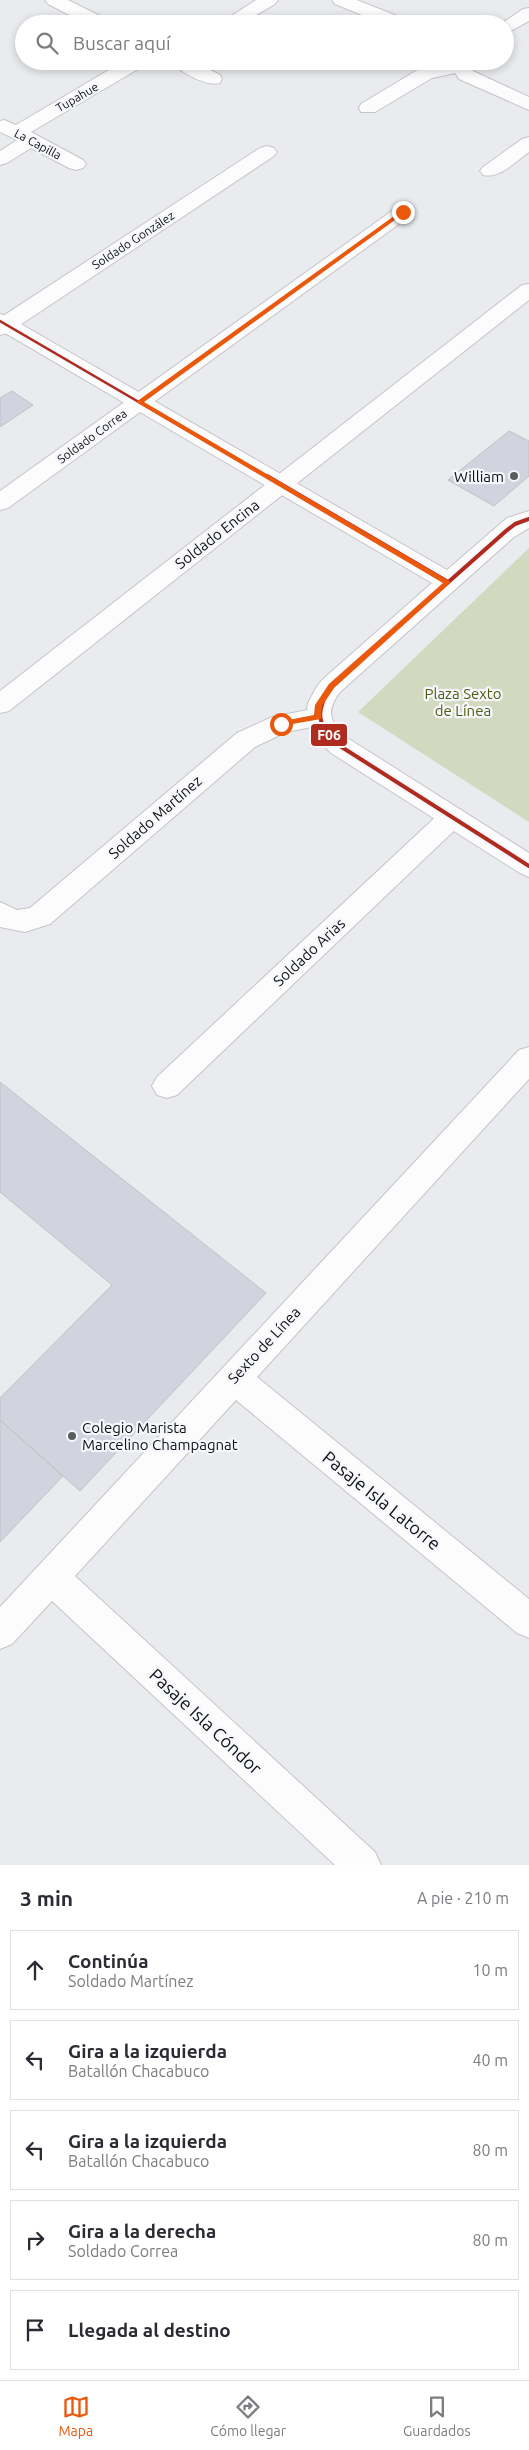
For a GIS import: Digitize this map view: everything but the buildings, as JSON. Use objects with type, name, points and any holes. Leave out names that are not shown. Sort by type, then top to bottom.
[{"type":"street","points":[[54,0],[84,15]]},
{"type":"street","points":[[243,15],[269,0]]},
{"type":"street","points":[[341,0],[378,15]]},
{"type":"street","points":[[514,23],[529,13]]},
{"type":"street","name":"Tupahue","points":[[0,159],[16,132],[123,70]]},
{"type":"street","points":[[196,70],[213,79]]},
{"type":"street","points":[[368,108],[426,73],[437,70]]},
{"type":"street","points":[[463,70],[466,75],[529,104]]},
{"type":"street","name":"La Capilla","points":[[16,132],[76,164]]},
{"type":"street","points":[[490,171],[529,143]]},
{"type":"street","name":"Soldado González","points":[[2,324],[267,152]]},
{"type":"street","name":"Soldado Correa","points":[[0,502],[403,212]]},
{"type":"street","name":"Soldado Encina","points":[[0,704],[529,290]]},
{"type":"street","points":[[2,324],[448,582]]},
{"type":"street","points":[[529,519],[515,524],[448,582],[331,686],[318,705],[318,717],[322,728],[330,738],[529,866]]},
{"type":"street","name":"Soldado Martínez","points":[[0,913],[12,921],[23,923],[40,916],[246,740],[281,724],[318,717]]},
{"type":"street","name":"Soldado Arias","points":[[167,1086],[452,817]]},
{"type":"street","name":"Sexto de Línea","points":[[0,1632],[529,1059]]},
{"type":"street","name":"Pasaje Isla Latorre","points":[[234,1378],[529,1621]]},
{"type":"street","name":"Pasaje Isla Cóndor","points":[[50,1577],[362,1865]]},
{"type":"green space","name":"Plaza Sexto de Línea","points":[[529,548],[529,822],[358,712]]},
{"type":"transit line","name":"F06","points":[[0,321],[448,582]]},
{"type":"transit line","name":"F06","points":[[529,519],[515,524],[506,531],[331,686],[325,695],[319,711],[319,718],[326,732],[340,746],[529,866]]},
{"type":"place","name":"William","points":[[514,476]]},
{"type":"place","name":"Colegio Marista Marcelino Champagnat","points":[[72,1436]]},
{"type":"route","points":[[281,724],[299,719],[318,717],[318,705],[323,695],[331,686],[448,582],[139,402],[403,212]]}]
